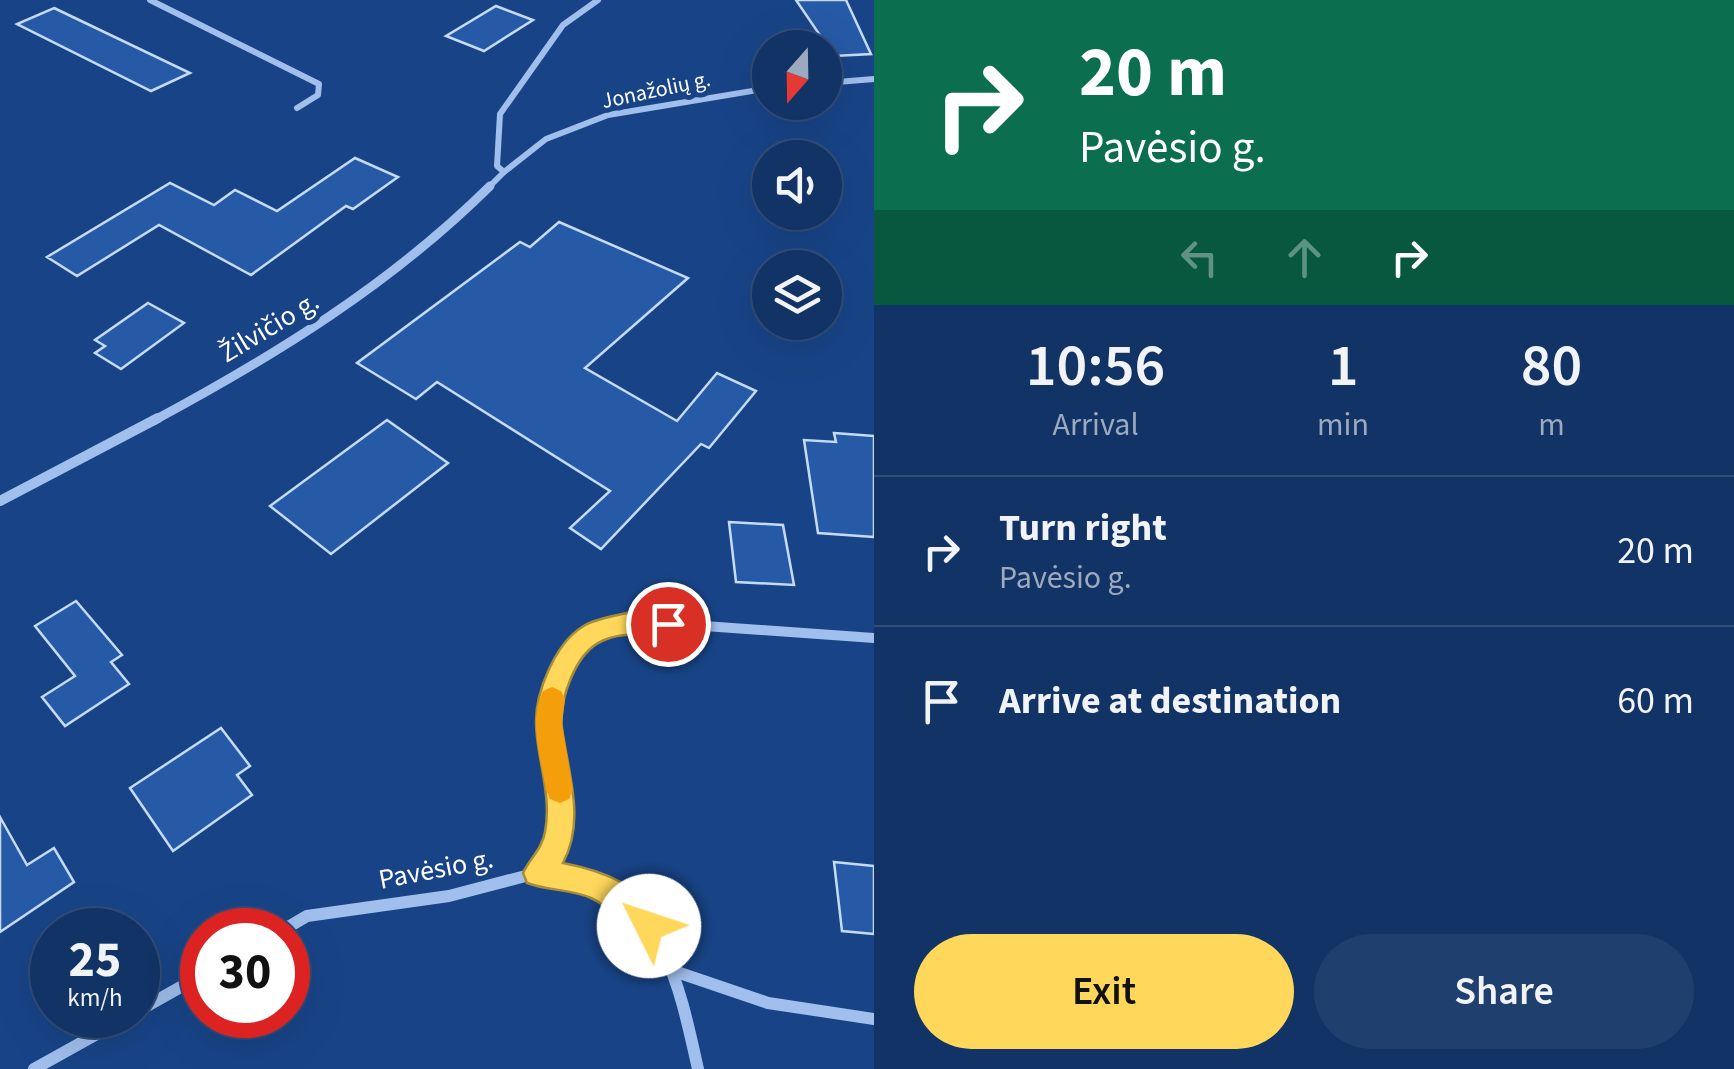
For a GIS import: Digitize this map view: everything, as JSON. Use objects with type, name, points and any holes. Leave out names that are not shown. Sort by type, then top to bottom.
[{"type":"street","points":[[150,0],[319,84],[318,94],[296,108]]},
{"type":"street","points":[[504,172],[497,166],[500,114],[563,24],[598,0]]},
{"type":"street","points":[[842,82],[874,79]]},
{"type":"street","name":"Jonažolių g.","points":[[504,172],[546,138],[608,115],[752,91]]},
{"type":"street","name":"Žilvičio g.","points":[[0,501],[262,362],[356,300],[438,238],[504,172]]},
{"type":"street","points":[[698,1069],[674,970],[649,926],[622,898],[591,882],[538,873],[554,852],[560,828],[560,782],[548,724],[550,703],[574,650],[591,634],[634,621],[874,638]]},
{"type":"street","name":"Pavėsio g.","points":[[310,916],[449,896],[538,873]]},
{"type":"street","points":[[674,970],[768,1002],[874,1019]]},
{"type":"street","points":[[34,1069],[90,1038]]},
{"type":"building","points":[[796,0],[846,0],[871,54],[842,56],[842,30],[816,30]]},
{"type":"building","points":[[496,6],[533,20],[484,51],[446,36]]},
{"type":"building","points":[[54,8],[190,73],[151,91],[17,24]]},
{"type":"building","points":[[355,158],[398,177],[353,209],[346,206],[251,275],[159,225],[77,276],[47,257],[170,183],[214,205],[235,190],[277,211]]},
{"type":"building","points":[[559,222],[688,278],[585,368],[677,421],[717,373],[756,391],[709,448],[701,444],[601,549],[570,528],[610,491],[437,382],[416,399],[357,363],[520,242],[530,247]]},
{"type":"building","points":[[148,303],[184,323],[121,369],[95,353],[105,346],[95,340]]},
{"type":"building","points":[[387,420],[448,463],[331,554],[270,506]]},
{"type":"building","points":[[834,433],[874,436],[874,537],[818,533],[804,440],[836,442]]},
{"type":"building","points":[[729,522],[783,525],[794,585],[736,582]]},
{"type":"building","points":[[76,601],[122,655],[111,662],[129,684],[65,726],[42,697],[75,676],[35,626]]},
{"type":"building","points":[[221,728],[250,766],[237,775],[252,795],[173,851],[130,788]]},
{"type":"building","points":[[0,817],[27,865],[54,848],[74,882],[30,908],[0,932]]},
{"type":"building","points":[[834,862],[874,866],[874,934],[842,931]]},
{"type":"slow traffic","points":[[552,699],[548,724],[560,790]]},
{"type":"route","points":[[649,926],[622,898],[591,882],[538,873],[554,852],[560,828],[560,782],[548,724],[550,703],[563,668],[591,634],[634,621],[668,624]]}]
